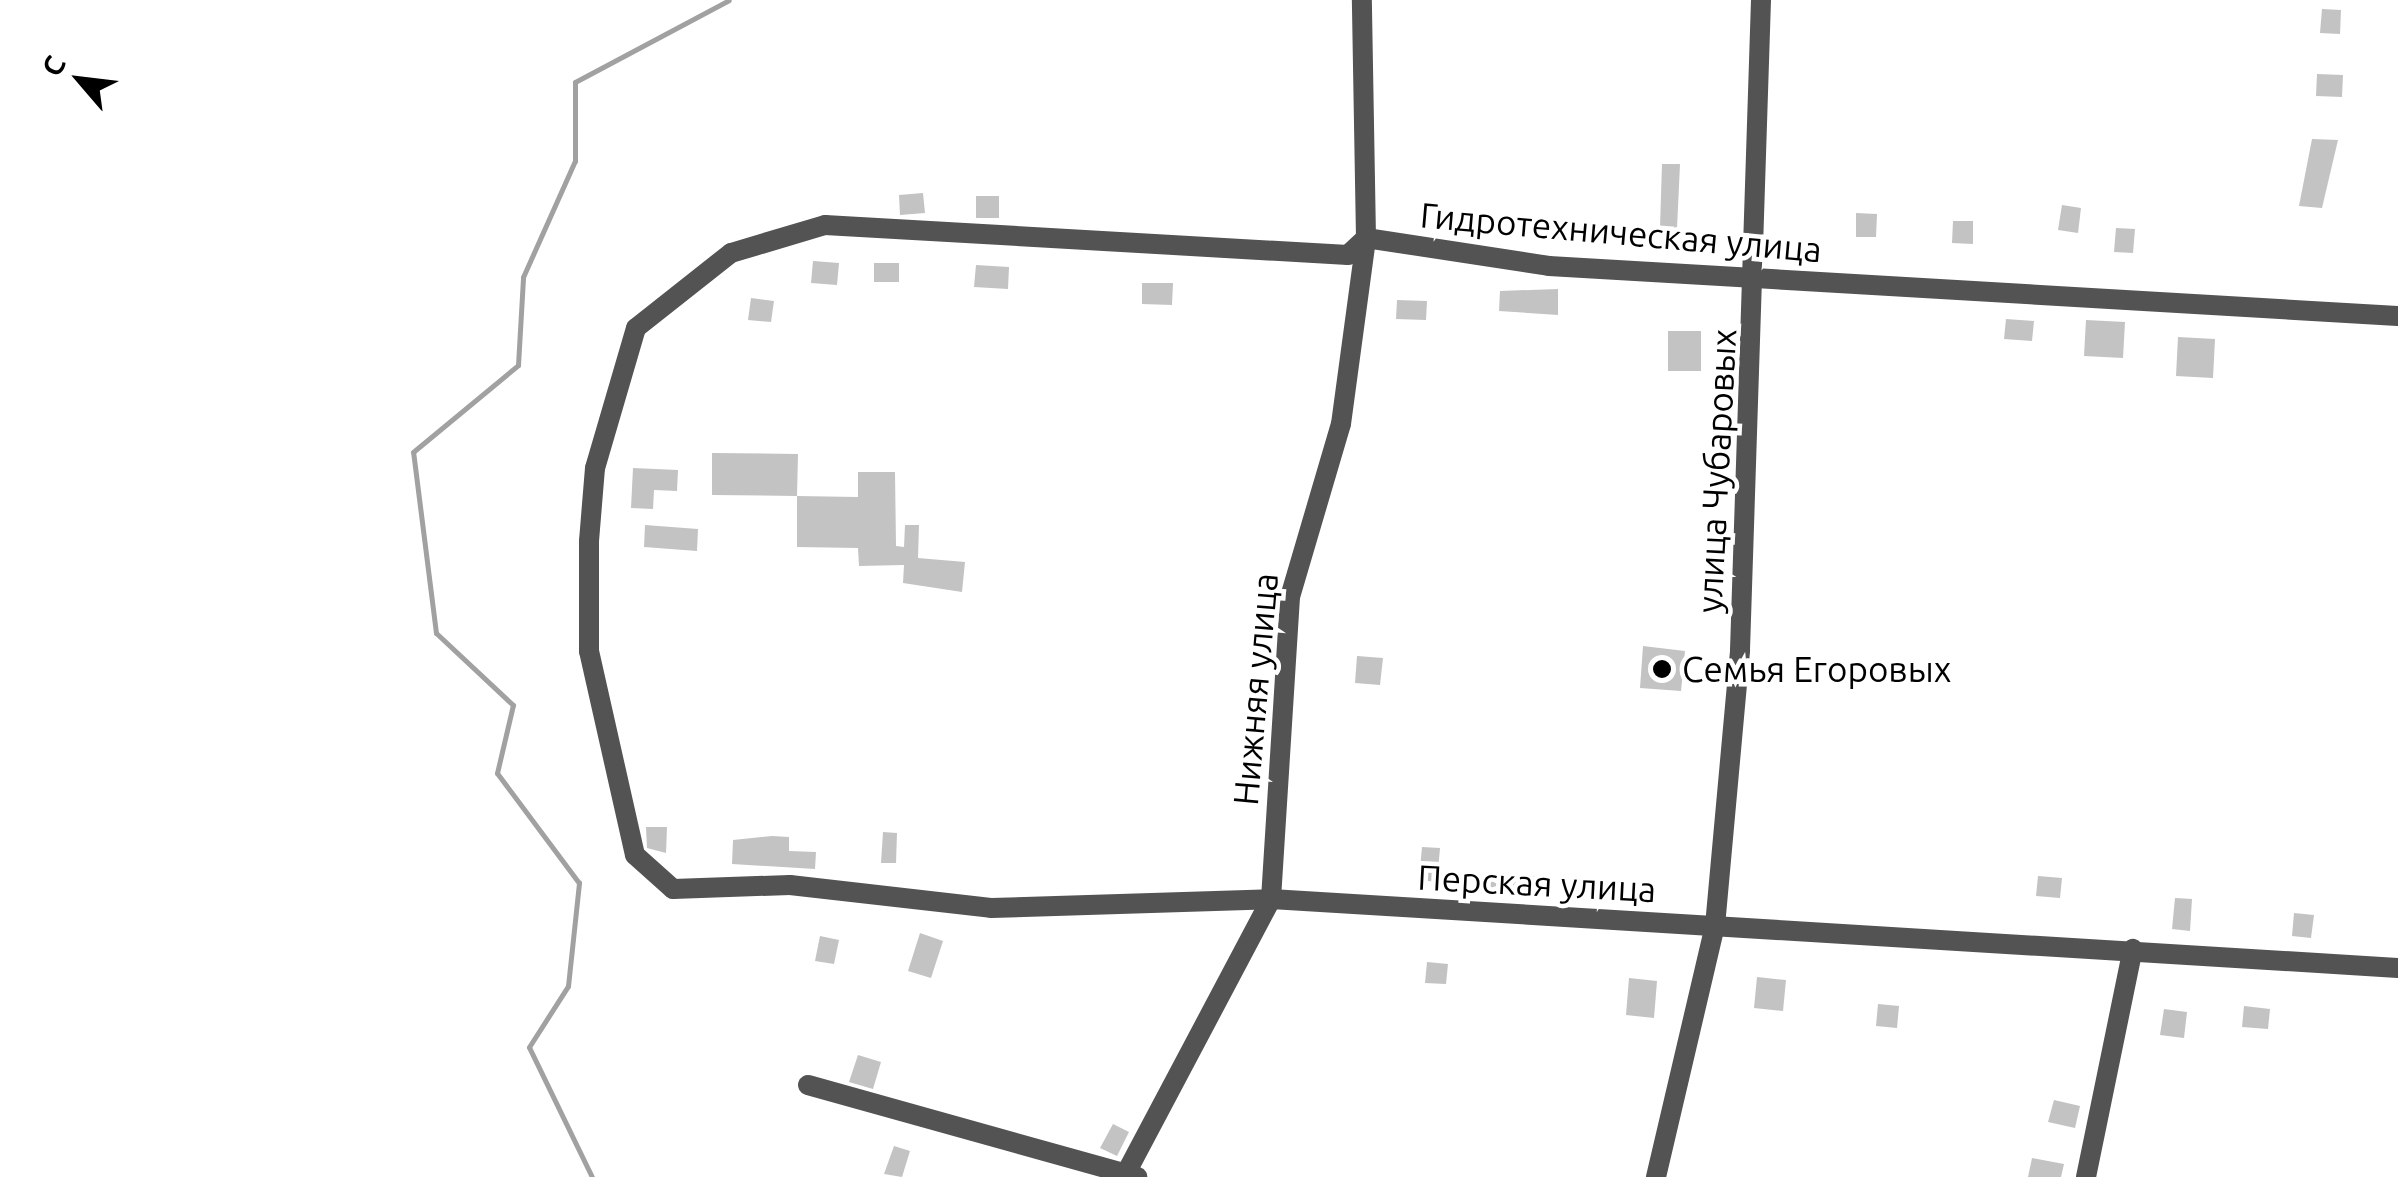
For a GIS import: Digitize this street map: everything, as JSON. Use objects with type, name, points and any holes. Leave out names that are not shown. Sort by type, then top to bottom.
[{"type":"street","name":"Нижняя улица","points":[[1130,1176],[1271,899],[1290,597],[1341,424],[1366,238],[1362,0]]},
{"type":"street","name":"улица Чубаровых","points":[[1656,1177],[1715,926],[1758,277],[1760,0]]},
{"type":"street","name":"Гидротехническая улица","points":[[673,889],[635,856],[590,651],[594,468],[636,328],[731,253],[825,225],[1348,255],[1366,238],[1549,266],[2398,316]]},
{"type":"street","name":"Перская улица","points":[[673,889],[790,885],[991,908],[1271,899],[2398,968]]},
{"type":"street","points":[[2086,1177],[2133,949]]},
{"type":"street","points":[[808,1085],[1130,1176]]},
{"type":"building","points":[[2322,9],[2341,10],[2340,34],[2320,33]]},
{"type":"building","points":[[2317,74],[2343,75],[2342,97],[2316,96]]},
{"type":"building","points":[[2312,139],[2338,140],[2322,208],[2299,206]]},
{"type":"building","points":[[1662,164],[1680,164],[1677,228],[1660,227]]},
{"type":"building","points":[[923,193],[925,213],[900,215],[899,195]]},
{"type":"building","points":[[976,196],[999,196],[999,218],[976,218]]},
{"type":"building","points":[[2062,205],[2081,208],[2078,233],[2058,230]]},
{"type":"building","points":[[1856,213],[1877,214],[1876,237],[1856,237]]},
{"type":"building","points":[[1953,221],[1973,221],[1973,244],[1952,243]]},
{"type":"building","points":[[2116,228],[2135,229],[2133,253],[2114,252]]},
{"type":"building","points":[[813,261],[839,263],[837,285],[811,283]]},
{"type":"building","points":[[874,263],[899,263],[899,282],[874,282]]},
{"type":"building","points":[[976,265],[1009,267],[1008,289],[974,287]]},
{"type":"building","points":[[1142,283],[1173,283],[1172,305],[1142,304]]},
{"type":"building","points":[[1558,289],[1558,315],[1499,311],[1500,291]]},
{"type":"building","points":[[751,298],[774,301],[771,322],[748,320]]},
{"type":"building","points":[[1397,300],[1427,301],[1426,320],[1396,319]]},
{"type":"building","points":[[2006,319],[2034,321],[2032,341],[2004,339]]},
{"type":"building","points":[[2086,320],[2125,322],[2123,358],[2084,356]]},
{"type":"building","points":[[1668,331],[1701,331],[1701,371],[1668,371]]},
{"type":"building","points":[[2178,337],[2215,339],[2213,378],[2176,376]]},
{"type":"building","points":[[712,453],[798,454],[797,496],[712,495]]},
{"type":"building","points":[[633,468],[678,470],[677,491],[654,490],[653,509],[631,508]]},
{"type":"building","points":[[858,472],[895,472],[896,546],[904,547],[905,525],[919,525],[918,558],[965,562],[962,592],[903,583],[904,565],[859,566],[858,548],[797,547],[797,496],[858,497]]},
{"type":"building","points":[[645,525],[698,529],[697,551],[644,547]]},
{"type":"building","name":"Семья Егоровых","points":[[1643,646],[1685,651],[1681,691],[1640,688]]},
{"type":"building","points":[[1357,656],[1383,658],[1380,685],[1355,683]]},
{"type":"building","points":[[646,827],[667,827],[666,853],[647,848]]},
{"type":"building","points":[[883,832],[897,833],[896,863],[881,863]]},
{"type":"building","points":[[789,837],[789,851],[816,852],[815,869],[732,864],[733,840]]},
{"type":"building","points":[[1422,847],[1440,848],[1437,882],[1419,880]]},
{"type":"building","points":[[1480,875],[1540,876],[1538,898],[1478,893]]},
{"type":"building","points":[[2038,876],[2062,878],[2060,898],[2036,896]]},
{"type":"building","points":[[2175,898],[2192,899],[2190,931],[2172,929]]},
{"type":"building","points":[[2294,913],[2314,915],[2311,938],[2292,936]]},
{"type":"building","points":[[920,933],[943,941],[931,978],[908,971]]},
{"type":"building","points":[[820,936],[839,940],[834,964],[815,961]]},
{"type":"building","points":[[1427,962],[1448,964],[1446,984],[1425,983]]},
{"type":"building","points":[[1757,977],[1786,980],[1783,1011],[1754,1008]]},
{"type":"building","points":[[1629,978],[1657,981],[1654,1018],[1626,1015]]},
{"type":"building","points":[[1878,1004],[1899,1006],[1897,1028],[1876,1026]]},
{"type":"building","points":[[2244,1006],[2270,1009],[2268,1029],[2242,1027]]},
{"type":"building","points":[[2164,1009],[2187,1012],[2184,1038],[2160,1035]]},
{"type":"building","points":[[858,1055],[881,1062],[873,1089],[849,1082]]},
{"type":"building","points":[[2054,1100],[2080,1106],[2075,1128],[2048,1122]]},
{"type":"building","points":[[1113,1124],[1129,1132],[1117,1156],[1100,1148]]},
{"type":"building","points":[[894,1146],[910,1151],[902,1177],[884,1174]]},
{"type":"building","points":[[2032,1158],[2064,1164],[2061,1177],[2028,1177]]},
{"type":"waterway","points":[[592,1177],[529,1047],[568,986],[579,883],[497,773],[513,705],[436,633],[413,452],[518,365],[523,277],[575,161],[575,82],[729,0]]},
{"type":"place","name":"Семья Егоровых","points":[[1662,669]]}]
